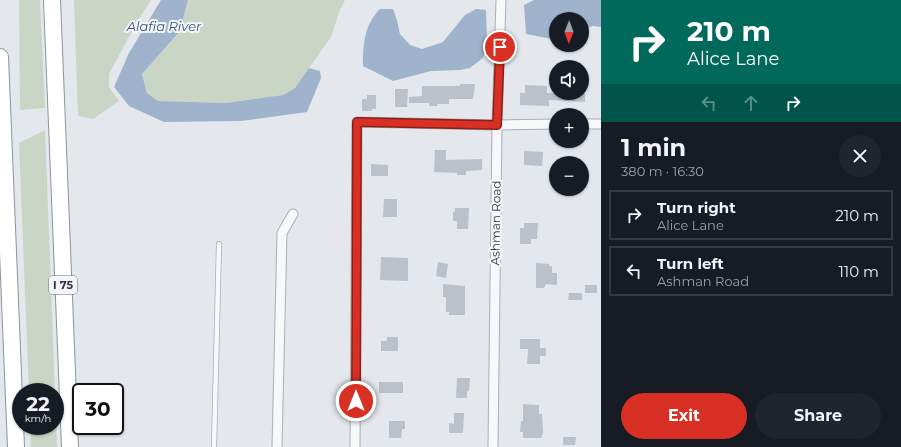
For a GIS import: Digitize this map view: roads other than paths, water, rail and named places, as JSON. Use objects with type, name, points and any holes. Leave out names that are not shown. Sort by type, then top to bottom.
[{"type":"highway","name":"I 75","points":[[52,0],[70,447]]},
{"type":"highway","points":[[0,57],[16,447]]},
{"type":"street","name":"Ashman Road","points":[[493,447],[497,125],[501,0]]},
{"type":"street","points":[[355,447],[357,122],[497,125],[549,124]]},
{"type":"street","points":[[589,124],[601,124]]},
{"type":"street","points":[[277,447],[282,233],[293,214]]},
{"type":"lane","points":[[214,447],[219,244]]},
{"type":"water","name":"Alafia River","points":[[161,0],[188,0],[180,31],[142,74],[147,93],[158,101],[226,103],[283,95],[295,88],[309,68],[320,71],[321,78],[307,112],[241,121],[164,122],[129,106],[114,87],[129,53]]},
{"type":"water","points":[[534,0],[601,0],[601,27],[593,26],[589,27],[589,12],[549,12],[549,38],[526,34],[524,5]]},
{"type":"water","points":[[380,9],[393,9],[400,34],[410,45],[422,49],[443,42],[465,15],[476,9],[486,10],[487,41],[483,58],[470,68],[460,70],[431,71],[393,81],[363,66],[363,50],[368,29],[375,15]]}]
